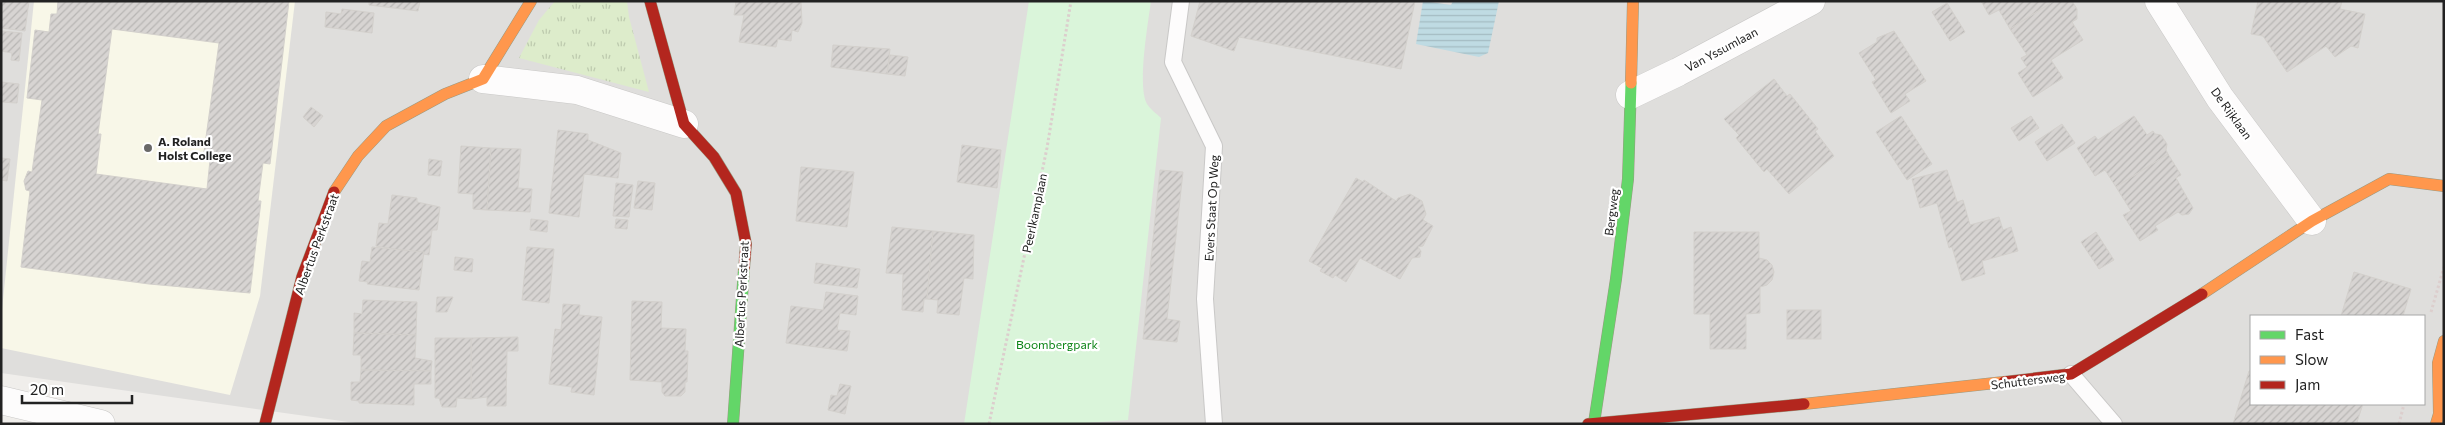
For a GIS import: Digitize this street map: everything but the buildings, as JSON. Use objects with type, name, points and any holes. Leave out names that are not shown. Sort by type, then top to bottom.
[{"type":"street","points":[[483,79],[508,34],[531,1]]},
{"type":"street","name":"Albertus Perkstraat","points":[[650,1],[684,124],[714,157],[736,193],[746,244],[733,424]]},
{"type":"street","name":"Bergweg","points":[[1594,423],[1616,280],[1628,179],[1633,1]]},
{"type":"street","name":"Van Yssumlaan","points":[[1630,95],[1678,72],[1811,1]]},
{"type":"street","name":"De Rijklaan","points":[[2158,1],[2220,98],[2312,221]]},
{"type":"street","name":"Albertus Perkstraat","points":[[265,424],[302,277],[332,195],[358,156],[386,126],[445,94],[483,79],[577,90],[684,124]]},
{"type":"street","name":"Schuttersweg","points":[[1588,424],[1905,394],[2071,374],[2200,295],[2312,221],[2389,179],[2444,186]]},
{"type":"street","points":[[2440,415],[2438,363],[2444,341]]},
{"type":"street","points":[[1,400],[101,424]]},
{"type":"lane","name":"Evers Staat Op Weg","points":[[1181,1],[1173,62],[1214,146],[1205,299],[1214,424]]},
{"type":"lane","points":[[2071,374],[2114,424]]},
{"type":"path","name":"Peerlkamplaan","points":[[989,424],[1048,148],[1071,1]]},
{"type":"path","points":[[2429,319],[2444,267]]},
{"type":"path","points":[[2399,424],[2404,405]]},
{"type":"shaded area","points":[[1,1],[2444,1],[2444,424],[363,424],[1,373]]},
{"type":"shaded area","name":"A. Roland Holst College","points":[[34,1],[295,1],[260,296],[230,395],[1,348],[1,319]]},
{"type":"green space","points":[[555,1],[627,1],[629,17],[649,92],[519,58],[539,20]]},
{"type":"green space","name":"Boombergpark","points":[[1029,1],[1151,1],[1144,54],[1144,96],[1147,104],[1161,118],[1128,420],[1071,424],[964,424]]},
{"type":"water","points":[[1423,1],[1451,5],[1453,1],[1499,1],[1488,53],[1479,57],[1416,44]]},
{"type":"traffic: fast","points":[[1594,423],[1616,279],[1628,179],[1631,83]]},
{"type":"traffic: fast","points":[[733,424],[744,269]]},
{"type":"traffic: slow","points":[[334,192],[358,156],[386,126],[445,94],[483,79],[531,1]]},
{"type":"traffic: slow","points":[[1631,83],[1633,1]]},
{"type":"traffic: slow","points":[[2202,294],[2312,221],[2389,179],[2444,186]]},
{"type":"traffic: slow","points":[[2436,424],[2439,414],[2438,363],[2444,341]]},
{"type":"traffic: slow","points":[[1804,404],[2004,382]]},
{"type":"traffic: jam","points":[[650,1],[684,124],[714,157],[736,193],[746,244],[744,269]]},
{"type":"traffic: jam","points":[[265,424],[302,277],[334,192]]},
{"type":"traffic: jam","points":[[2004,382],[2071,374],[2202,294]]},
{"type":"traffic: jam","points":[[1588,424],[1804,404]]},
{"type":"place","name":"A. Roland Holst College","points":[[148,148]]}]
